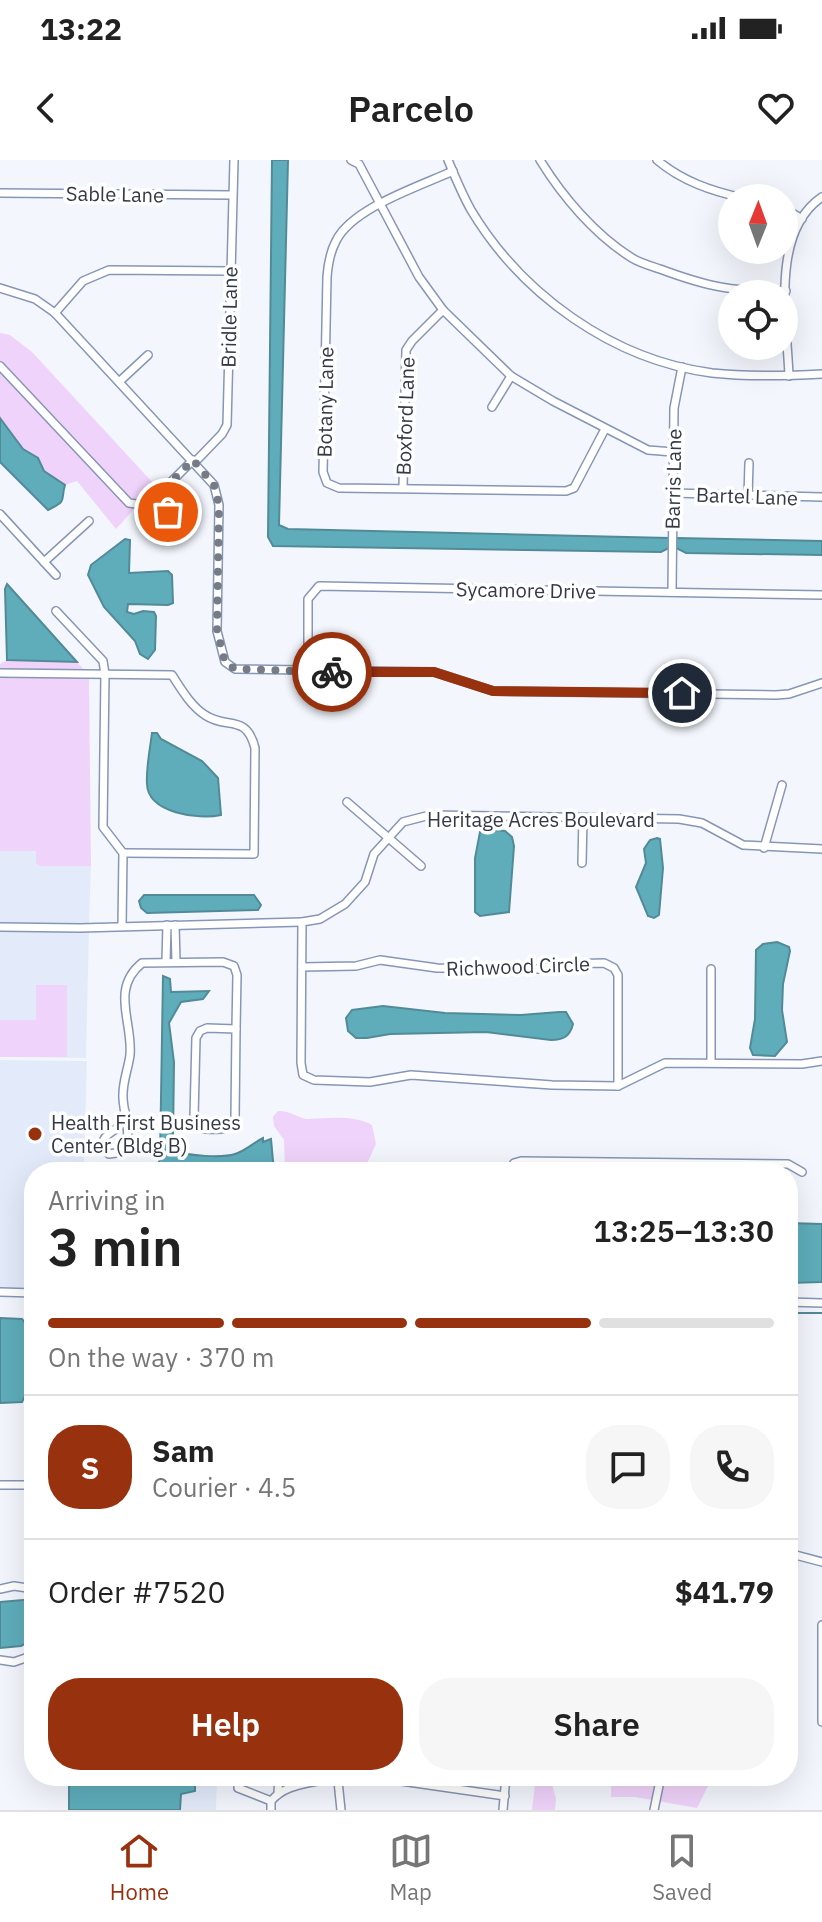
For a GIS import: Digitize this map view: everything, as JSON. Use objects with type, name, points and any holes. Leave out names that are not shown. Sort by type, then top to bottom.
[{"type":"street","name":"Bridle Lane","points":[[160,493],[222,434],[227,425],[234,160]]},
{"type":"street","points":[[351,160],[359,164],[419,277],[443,310],[511,376],[648,450],[673,452]]},
{"type":"street","points":[[448,160],[472,211],[498,248],[545,297],[607,339],[682,367],[738,375],[822,374]]},
{"type":"street","points":[[540,160],[577,212],[632,259],[718,287]]},
{"type":"street","points":[[657,160],[691,183],[718,191]]},
{"type":"street","name":"Botany Lane","points":[[453,171],[349,222],[336,239],[328,260],[323,472],[327,483],[339,488],[566,491],[574,488],[605,429]]},
{"type":"street","name":"Sable Lane","points":[[0,193],[231,195]]},
{"type":"street","points":[[786,280],[786,259],[793,235],[802,219],[822,197]]},
{"type":"street","points":[[798,217],[802,219]]},
{"type":"street","points":[[55,313],[83,281],[109,270],[230,271]]},
{"type":"street","points":[[0,288],[35,299],[55,313],[214,485],[219,505],[217,631],[225,662],[235,669],[434,672],[493,691],[776,695],[822,683]]},
{"type":"street","name":"Boxford Lane","points":[[403,488],[406,350],[443,310]]},
{"type":"street","points":[[120,381],[148,355]]},
{"type":"street","points":[[788,360],[789,376]]},
{"type":"street","points":[[0,366],[129,503],[143,505],[160,493],[170,520],[165,525],[150,527]]},
{"type":"street","name":"Barris Lane","points":[[672,592],[674,408],[682,367]]},
{"type":"street","points":[[492,407],[511,376]]},
{"type":"street","points":[[748,497],[749,463]]},
{"type":"street","name":"Bartel Lane","points":[[673,493],[822,497]]},
{"type":"street","points":[[0,514],[56,575]]},
{"type":"street","points":[[44,562],[89,521]]},
{"type":"street","name":"Sycamore Drive","points":[[308,671],[308,599],[319,586],[822,595]]},
{"type":"street","points":[[56,611],[103,661],[103,827],[123,853],[122,926]]},
{"type":"street","points":[[0,673],[172,675],[206,717],[242,725],[251,735],[255,748],[254,854],[123,853]]},
{"type":"street","points":[[764,848],[782,785]]},
{"type":"street","points":[[347,802],[421,866]]},
{"type":"street","name":"Heritage Acres Boulevard","points":[[0,927],[302,922],[320,919],[345,904],[365,882],[374,854],[403,822],[430,815],[679,819],[702,823],[743,845],[822,849]]},
{"type":"street","points":[[582,863],[583,817]]},
{"type":"street","points":[[302,922],[301,1063],[303,1075],[309,1079],[370,1082],[411,1075],[552,1085],[618,1086],[665,1063],[802,1064],[822,1061]]},
{"type":"street","points":[[166,961],[171,925]]},
{"type":"street","points":[[171,925],[176,962]]},
{"type":"street","name":"Richwood Circle","points":[[302,967],[356,966],[380,960],[451,968],[538,969],[564,964],[604,963],[614,968],[618,975],[618,1086]]},
{"type":"street","points":[[125,1111],[119,1127],[103,1140],[103,1147],[109,1154],[120,1154],[125,1147],[128,1128],[123,1084],[130,1046],[123,1006],[125,987],[142,963],[223,962],[234,966],[237,975],[235,1118],[226,1128],[204,1129],[194,1117],[196,1038],[200,1031],[207,1028],[236,1029]]},
{"type":"street","points":[[711,969],[711,1063]]},
{"type":"street","points":[[518,1162],[610,1162]]},
{"type":"street","points":[[798,1170],[802,1172]]},
{"type":"street","points":[[0,1292],[24,1293]]},
{"type":"street","points":[[798,1302],[822,1303]]},
{"type":"street","points":[[0,1485],[24,1485]]},
{"type":"street","points":[[798,1556],[822,1562]]},
{"type":"street","points":[[0,1589],[24,1588]]},
{"type":"street","points":[[822,1625],[822,1722]]},
{"type":"street","points":[[0,1660],[14,1662],[24,1658]]},
{"type":"street","points":[[238,1786],[271,1806],[278,1786]]},
{"type":"street","points":[[278,1793],[289,1786]]},
{"type":"street","points":[[340,1786],[341,1810]]},
{"type":"street","points":[[436,1786],[505,1796]]},
{"type":"street","points":[[503,1810],[506,1786]]},
{"type":"street","points":[[654,1810],[659,1786]]},
{"type":"shaded area","points":[[0,333],[10,335],[32,352],[154,484],[140,501],[131,500],[0,362]]},
{"type":"shaded area","points":[[0,370],[127,506],[134,509],[116,529],[77,481],[65,485],[44,471],[0,418]]},
{"type":"shaded area","points":[[7,660],[77,662],[84,670],[0,669],[0,664]]},
{"type":"shaded area","points":[[0,677],[89,678],[91,866],[40,866],[36,863],[36,851],[0,851]]},
{"type":"shaded area","points":[[0,851],[36,851],[40,866],[91,866],[89,924],[0,924]]},
{"type":"shaded area","points":[[0,931],[89,931],[86,1058],[0,1057]]},
{"type":"shaded area","points":[[36,985],[67,985],[67,1057],[0,1057],[0,1020],[36,1020]]},
{"type":"shaded area","points":[[0,1060],[87,1061],[84,1162],[24,1162],[24,1289],[0,1289]]},
{"type":"shaded area","points":[[278,1111],[305,1119],[350,1118],[372,1125],[376,1144],[368,1162],[285,1162],[284,1140],[274,1126],[273,1117]]},
{"type":"shaded area","points":[[195,1786],[217,1786],[216,1810],[180,1810],[181,1793],[195,1791]]},
{"type":"shaded area","points":[[535,1786],[553,1786],[555,1810],[532,1810]]},
{"type":"shaded area","points":[[611,1786],[708,1786],[697,1808],[635,1797],[611,1797]]},
{"type":"water","points":[[272,160],[288,160],[279,525],[288,529],[669,538],[669,548],[661,552],[273,546],[268,537]]},
{"type":"water","points":[[0,418],[23,449],[38,458],[44,471],[65,485],[62,500],[48,510],[0,462]]},
{"type":"water","points":[[676,538],[822,541],[822,555],[686,553],[676,548]]},
{"type":"water","points":[[125,539],[130,540],[129,573],[168,571],[172,575],[173,603],[128,604],[127,612],[154,612],[156,616],[155,650],[148,659],[140,654],[135,641],[104,607],[88,575],[91,565]]},
{"type":"water","points":[[7,584],[77,662],[7,660]]},
{"type":"water","points":[[152,733],[157,733],[161,739],[202,761],[218,778],[221,815],[188,815],[156,802],[147,784]]},
{"type":"water","points":[[486,829],[505,831],[512,837],[514,846],[509,912],[480,916],[475,912],[475,858],[480,832]]},
{"type":"water","points":[[660,839],[663,868],[659,915],[654,918],[648,916],[636,887],[646,863],[644,849],[650,840]]},
{"type":"water","points":[[144,895],[254,895],[261,905],[258,910],[147,913],[139,901]]},
{"type":"water","points":[[777,942],[789,947],[790,951],[783,984],[782,1010],[787,1042],[775,1056],[753,1055],[750,1048],[755,1019],[756,950],[763,944]]},
{"type":"water","points":[[163,976],[170,979],[171,992],[209,991],[203,999],[181,1002],[169,1023],[174,1062],[173,1140],[177,1151],[197,1155],[229,1155],[263,1138],[263,1142],[271,1139],[273,1162],[159,1162]]},
{"type":"water","points":[[383,1006],[445,1013],[521,1015],[566,1012],[573,1024],[566,1036],[551,1040],[486,1032],[390,1034],[356,1038],[348,1031],[346,1018],[352,1010]]},
{"type":"water","points":[[798,1223],[822,1224],[822,1282],[798,1283]]},
{"type":"water","points":[[0,1318],[22,1319],[24,1398],[22,1402],[0,1403]]},
{"type":"water","points":[[24,1600],[24,1644],[21,1646],[0,1648],[0,1602]]},
{"type":"water","points":[[69,1786],[195,1786],[195,1791],[181,1794],[180,1810],[69,1810]]},
{"type":"waterway","points":[[798,1313],[822,1313]]},
{"type":"way so far","points":[[168,512],[160,493],[193,460],[214,485],[219,505],[217,631],[225,662],[235,669],[332,672]]},
{"type":"place","name":"Health First Business Center (Bldg B)","points":[[35,1134]]},
{"type":"route","points":[[332,672],[434,672],[493,691],[682,693]]}]
